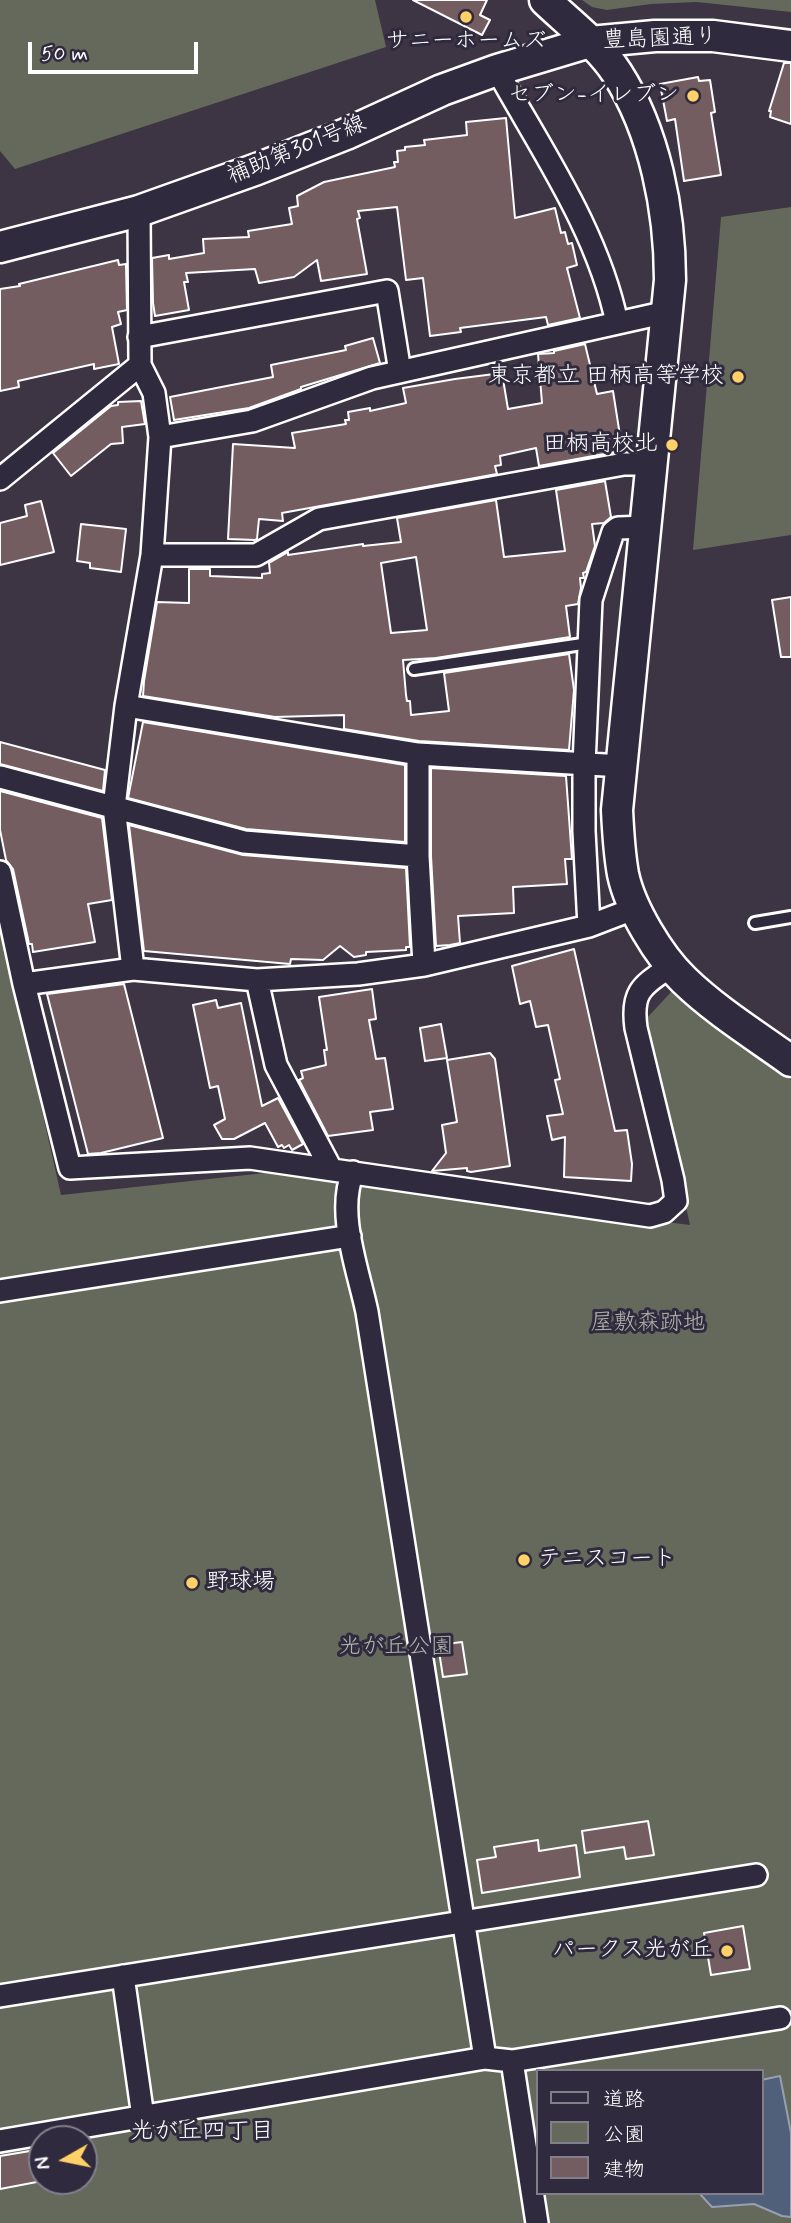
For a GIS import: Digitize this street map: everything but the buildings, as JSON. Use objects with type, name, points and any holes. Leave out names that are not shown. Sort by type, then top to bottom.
[{"type":"street","name":"豊島園通り","points":[[545,0],[590,42],[713,36],[791,46]]},
{"type":"street","name":"補助第301号線","points":[[0,247],[139,211],[346,134],[442,90],[590,42]]},
{"type":"street","points":[[590,42],[616,72],[637,113],[651,153],[670,244],[667,312],[617,810],[624,877],[636,908],[671,966],[684,981],[791,1061]]},
{"type":"street","points":[[497,70],[600,260],[617,324]]},
{"type":"street","points":[[133,969],[114,807],[127,705],[152,555],[160,437],[154,393],[140,365],[139,211]]},
{"type":"street","points":[[139,337],[387,292],[400,372]]},
{"type":"street","points":[[160,437],[252,421],[372,378],[667,312]]},
{"type":"street","points":[[0,479],[140,365]]},
{"type":"street","points":[[152,555],[256,555],[319,519],[624,464],[652,464]]},
{"type":"street","points":[[589,926],[584,765],[591,600],[613,532],[618,528],[646,527]]},
{"type":"street","points":[[127,705],[418,754],[622,766]]},
{"type":"street","points":[[418,754],[418,856],[424,965]]},
{"type":"street","points":[[0,777],[244,842],[418,856]]},
{"type":"street","points":[[0,872],[69,1168],[250,1158],[650,1216],[664,1212],[676,1201],[673,1180],[633,1007],[638,993],[671,966]]},
{"type":"street","points":[[24,984],[133,969],[257,980],[358,974],[424,965],[589,926],[636,908]]},
{"type":"street","points":[[257,980],[276,1065],[331,1169]]},
{"type":"street","points":[[353,1172],[347,1186],[346,1210],[368,1312],[485,2058]]},
{"type":"street","points":[[0,1291],[350,1236]]},
{"type":"street","points":[[0,1996],[756,1875]]},
{"type":"street","points":[[123,1976],[143,2117]]},
{"type":"street","points":[[0,2141],[485,2058],[512,2061],[780,2018]]},
{"type":"street","points":[[512,2061],[537,2223]]},
{"type":"lane","points":[[414,669],[590,643]]},
{"type":"lane","points":[[755,923],[791,918]]},
{"type":"green space","points":[[0,0],[375,0],[386,47],[15,169],[0,151]]},
{"type":"green space","points":[[582,0],[791,0],[791,12],[697,2],[607,10],[592,7]]},
{"type":"green space","name":"東京都立 田柄高等学校","points":[[791,207],[791,535],[693,550],[721,217]]},
{"type":"green space","name":"光が丘公園","points":[[0,924],[61,1195],[274,1172],[690,1225],[645,1020],[673,990],[791,1080],[791,2223],[0,2223]]},
{"type":"water","points":[[780,2076],[791,2133],[791,2217],[754,2204],[712,2207],[701,2195],[763,2195],[763,2080]]},
{"type":"place","name":"サニーホームズ","points":[[466,17]]},
{"type":"place","name":"セブン-イレブン","points":[[693,96]]},
{"type":"place","name":"東京都立 田柄高等学校","points":[[738,377]]},
{"type":"place","name":"田柄高校北","points":[[672,445]]},
{"type":"place","name":"テニスコート","points":[[524,1560]]},
{"type":"place","name":"野球場","points":[[192,1583]]},
{"type":"place","name":"パークス光が丘","points":[[727,1951]]},
{"type":"district","name":"光が丘四丁目","points":[[202,2133]]},
{"type":"park label","name":"屋敷森跡地","points":[[648,1324]]}]
